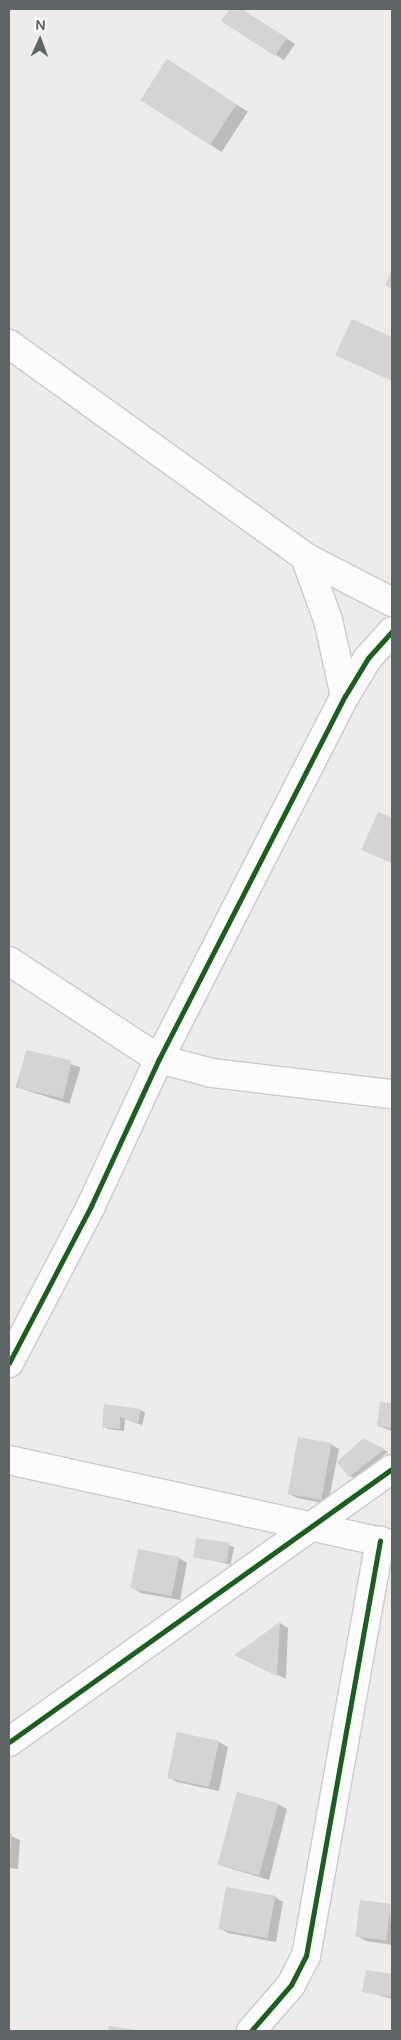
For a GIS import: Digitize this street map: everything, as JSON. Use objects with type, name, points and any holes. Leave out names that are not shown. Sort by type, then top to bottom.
[{"type":"street","points":[[9,344],[304,557],[392,602]]},
{"type":"street","points":[[304,557],[328,620],[345,696]]},
{"type":"street","points":[[9,1363],[91,1206],[159,1059],[345,696],[368,658],[392,631]]},
{"type":"street","points":[[9,962],[159,1059],[212,1073],[392,1094]]},
{"type":"street","points":[[9,1460],[386,1543],[306,1956],[291,1985],[251,2031]]},
{"type":"street","points":[[9,1742],[314,1527],[392,1469]]},
{"type":"building","points":[[230,9],[242,9],[287,38],[275,56],[221,21]]},
{"type":"building","points":[[167,59],[237,104],[210,145],[140,100]]},
{"type":"building","points":[[392,269],[392,289],[385,285]]},
{"type":"building","points":[[352,319],[392,337],[392,381],[335,355]]},
{"type":"building","points":[[378,812],[392,818],[392,863],[361,850]]},
{"type":"building","points":[[26,1050],[72,1061],[63,1099],[17,1088]]},
{"type":"building","points":[[380,1402],[392,1403],[392,1428],[377,1426]]},
{"type":"building","points":[[104,1404],[141,1409],[138,1423],[120,1417],[120,1429],[102,1427]]},
{"type":"building","points":[[298,1437],[331,1443],[321,1500],[288,1494]]},
{"type":"building","points":[[363,1438],[385,1449],[349,1477],[337,1462]]},
{"type":"building","points":[[196,1538],[230,1543],[227,1563],[193,1558]]},
{"type":"building","points":[[138,1549],[179,1557],[172,1596],[130,1588]]},
{"type":"building","points":[[280,1622],[277,1676],[234,1655]]},
{"type":"building","points":[[177,1732],[219,1741],[209,1787],[167,1778]]},
{"type":"building","points":[[237,1792],[279,1803],[259,1876],[218,1864]]},
{"type":"building","points":[[9,1833],[12,1834],[10,1855],[9,1855]]},
{"type":"building","points":[[226,1887],[275,1896],[268,1938],[219,1929]]},
{"type":"building","points":[[360,1900],[391,1904],[386,1941],[355,1937]]},
{"type":"building","points":[[366,1970],[392,1974],[392,1997],[362,1992]]},
{"type":"building","points":[[109,2026],[136,2030],[136,2031],[108,2031]]},
{"type":"cycle path","points":[[9,1363],[91,1206],[159,1059],[345,696],[368,658],[392,631]]},
{"type":"cycle path","points":[[9,1742],[392,1469]]},
{"type":"cycle path","points":[[251,2031],[291,1985],[306,1956],[380,1541]]}]
